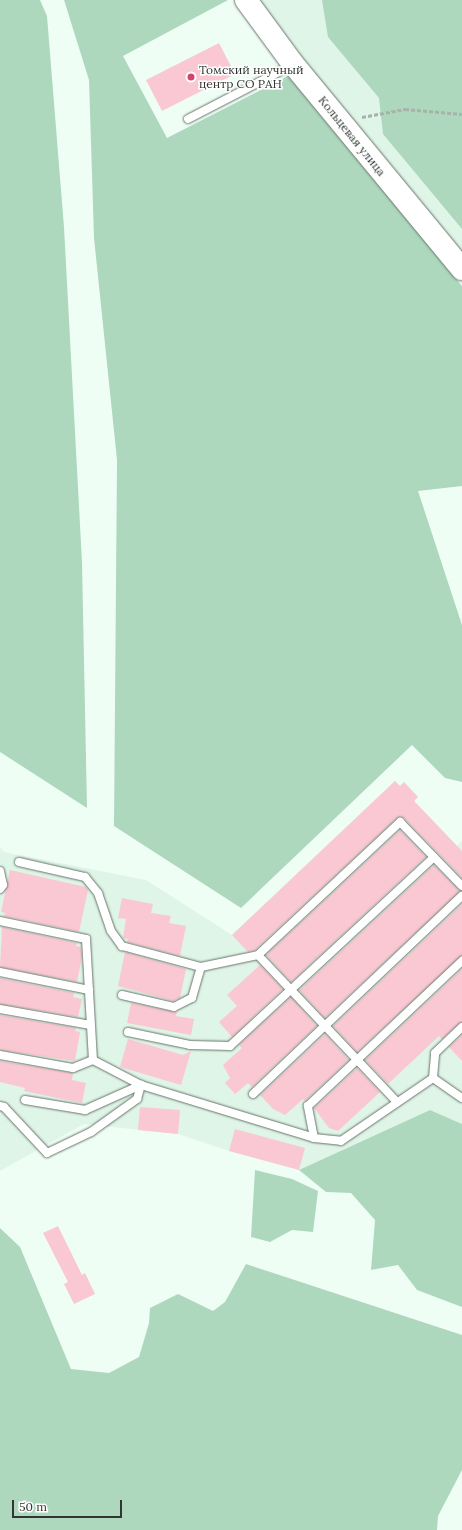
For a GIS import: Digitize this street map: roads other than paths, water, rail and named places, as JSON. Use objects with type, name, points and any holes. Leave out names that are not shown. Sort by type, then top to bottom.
[{"type":"street","name":"Кольцевая улица","points":[[246,0],[294,64],[462,269]]},
{"type":"lane","points":[[188,119],[294,64]]},
{"type":"lane","points":[[19,862],[86,877],[98,893],[111,931],[122,946],[201,966],[258,955],[400,822],[462,886]]},
{"type":"lane","points":[[128,1032],[190,1045],[230,1046],[434,857]]},
{"type":"lane","points":[[0,871],[3,885],[0,889]]},
{"type":"lane","points":[[253,1094],[462,896]]},
{"type":"lane","points":[[0,921],[86,939],[92,1060]]},
{"type":"lane","points":[[258,955],[397,1102]]},
{"type":"lane","points":[[314,1138],[308,1106],[358,1061],[462,961]]},
{"type":"lane","points":[[122,995],[174,1007],[192,998],[201,966]]},
{"type":"lane","points":[[0,972],[89,990]]},
{"type":"lane","points":[[0,1009],[91,1025]]},
{"type":"lane","points":[[433,1078],[435,1053],[462,1027]]},
{"type":"lane","points":[[0,1056],[73,1068],[92,1060],[141,1085],[314,1138],[341,1141],[433,1078]]},
{"type":"lane","points":[[433,1078],[462,1098]]},
{"type":"lane","points":[[25,1100],[85,1110],[141,1085]]},
{"type":"lane","points":[[0,1106],[4,1107],[48,1153],[91,1132],[137,1099],[141,1085]]},
{"type":"place","name":"Томский научный центр СО РАН","points":[[191,77]]}]
